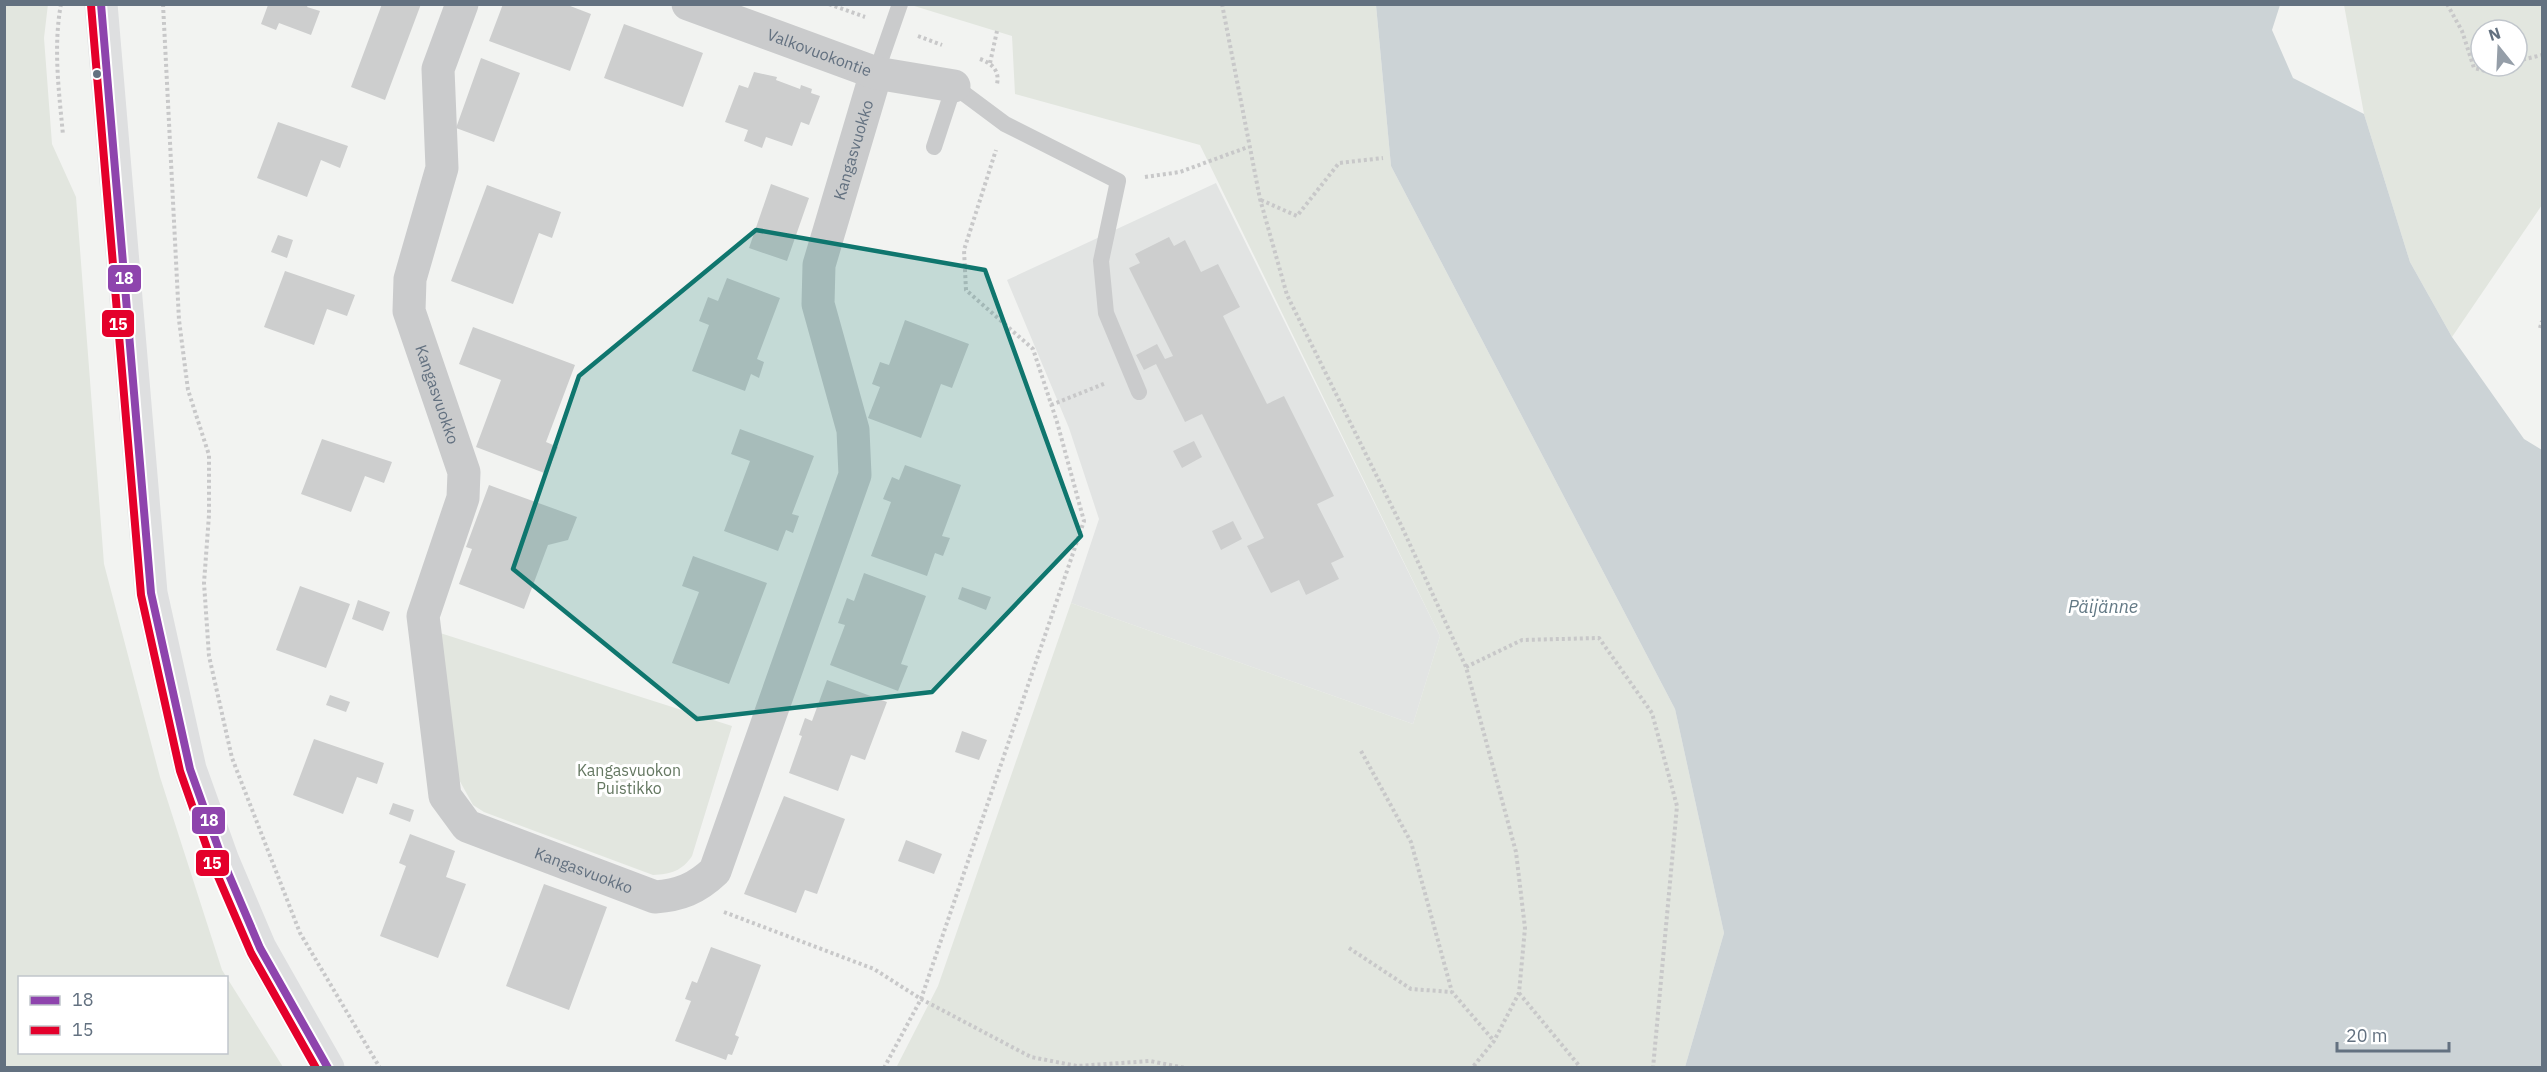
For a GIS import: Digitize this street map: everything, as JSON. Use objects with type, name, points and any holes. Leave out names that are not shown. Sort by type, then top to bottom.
[{"type":"street","points":[[101,4],[151,593],[190,770],[223,861],[260,948],[328,1068]]},
{"type":"street","name":"Kangasvuokko","points":[[462,4],[438,69],[442,168],[410,279],[409,311],[465,472],[464,498],[423,616],[446,796],[467,826],[655,897],[680,895],[699,886],[715,871],[855,476],[853,430],[818,304],[818,274],[876,73]]},
{"type":"street","name":"Valkovuokontie","points":[[688,4],[876,73],[954,86]]},
{"type":"lane","points":[[876,73],[900,4]]},
{"type":"lane","points":[[934,147],[954,86],[1005,124],[1118,181],[1101,261],[1106,313],[1129,374],[1139,392]]},
{"type":"path","points":[[61,4],[58,20],[57,77],[63,135]]},
{"type":"path","points":[[163,4],[179,320],[189,390],[209,454],[209,515],[204,583],[209,656],[232,758],[300,933],[380,1068]]},
{"type":"path","points":[[1222,4],[1248,147],[1287,295],[1401,525],[1466,667],[1516,852],[1526,928],[1519,993],[1494,1041],[1472,1068]]},
{"type":"path","points":[[2446,4],[2462,31],[2469,53]]},
{"type":"path","points":[[990,63],[997,31]]},
{"type":"path","points":[[884,1068],[921,999],[1084,521],[1033,349],[966,290],[964,250],[1005,124]]},
{"type":"path","points":[[1118,181],[1180,172],[1248,147]]},
{"type":"path","points":[[1260,199],[1297,216],[1339,163],[1383,158]]},
{"type":"path","points":[[2540,328],[2542,321]]},
{"type":"path","points":[[1051,405],[1129,374]]},
{"type":"path","points":[[1466,667],[1522,640],[1599,638],[1652,713],[1677,806],[1653,1068]]},
{"type":"path","points":[[1361,751],[1411,842],[1452,992],[1494,1041]]},
{"type":"path","points":[[680,895],[874,969],[921,999],[1031,1057],[1077,1066],[1150,1061],[1185,1068]]},
{"type":"path","points":[[1349,948],[1411,989],[1452,992]]},
{"type":"path","points":[[1519,993],[1581,1068]]},
{"type":"highlighted area","points":[[756,230],[985,270],[1081,536],[932,692],[697,719],[513,569],[579,376]]},
{"type":"shaded area","points":[[1216,183],[1440,636],[1413,724],[1071,603],[1099,519],[1069,428],[1007,280]]},
{"type":"green space","points":[[48,4],[44,38],[52,144],[76,197],[104,564],[160,777],[226,976],[18,976],[18,1054],[228,1054],[228,980],[283,1067],[5,1067],[4,5]]},
{"type":"green space","points":[[911,5],[1376,5],[1391,166],[1675,709],[1724,933],[1685,1067],[896,1068],[938,986],[1071,603],[1413,724],[1440,636],[1200,145],[1015,94],[1012,36]]},
{"type":"green space","points":[[2344,5],[2542,5],[2542,205],[2452,337],[2410,262],[2364,114]]},
{"type":"green space","name":"Kangasvuokon Puistikko","points":[[440,633],[732,726],[692,856],[688,861],[676,871],[653,875],[484,812],[473,805],[457,776]]},
{"type":"water","name":"Päijänne","points":[[1376,5],[2280,5],[2272,30],[2293,78],[2364,114],[2410,262],[2452,337],[2524,439],[2542,450],[2542,1067],[1685,1067],[1724,933],[1675,709],[1391,166]]},
{"type":"building","points":[[382,4],[421,4],[385,100],[351,87]]},
{"type":"building","points":[[503,4],[565,4],[591,14],[570,71],[489,41]]},
{"type":"building","points":[[268,5],[308,5],[307,7],[320,11],[311,35],[279,23],[276,30],[261,24]]},
{"type":"building","points":[[624,24],[703,53],[683,107],[604,78]]},
{"type":"building","points":[[481,58],[520,73],[494,142],[456,128]]},
{"type":"building","points":[[754,72],[777,77],[776,80],[800,89],[801,85],[812,89],[811,93],[820,96],[809,125],[801,122],[792,146],[766,137],[762,148],[744,141],[748,130],[725,122],[739,85],[748,88]]},
{"type":"building","points":[[278,122],[348,146],[340,168],[321,160],[307,197],[257,178]]},
{"type":"building","points":[[771,184],[809,198],[787,261],[749,248]]},
{"type":"building","points":[[487,185],[561,212],[552,238],[539,233],[513,304],[451,281]]},
{"type":"building","points":[[278,235],[293,240],[287,258],[271,252]]},
{"type":"building","points":[[1169,237],[1174,246],[1185,240],[1201,272],[1218,264],[1240,307],[1223,316],[1267,404],[1284,396],[1334,496],[1317,504],[1344,557],[1331,563],[1339,579],[1306,595],[1299,580],[1271,593],[1247,546],[1264,538],[1202,414],[1185,422],[1156,364],[1144,370],[1136,355],[1157,344],[1165,359],[1173,356],[1129,268],[1140,263],[1135,254]]},
{"type":"building","points":[[285,271],[355,295],[347,316],[327,309],[314,345],[264,327]]},
{"type":"building","points":[[727,278],[780,298],[757,359],[764,362],[759,378],[751,374],[745,391],[692,371],[709,325],[699,321],[708,297],[718,301]]},
{"type":"building","points":[[905,320],[969,344],[952,388],[941,384],[921,438],[868,418],[880,387],[872,384],[880,362],[889,365]]},
{"type":"building","points":[[473,327],[575,365],[546,442],[558,447],[547,474],[476,447],[501,380],[459,364]]},
{"type":"building","points":[[740,429],[814,456],[792,514],[799,516],[793,533],[786,530],[778,551],[724,531],[750,461],[731,454]]},
{"type":"building","points":[[322,439],[392,462],[384,483],[365,476],[351,512],[301,494]]},
{"type":"building","points":[[1194,441],[1202,457],[1182,468],[1173,451]]},
{"type":"building","points":[[905,465],[961,485],[942,536],[950,538],[943,556],[935,553],[927,576],[871,556],[891,502],[883,499],[892,477],[899,480]]},
{"type":"building","points":[[489,485],[577,517],[568,540],[548,545],[524,609],[459,584],[472,549],[466,547]]},
{"type":"building","points":[[1233,521],[1242,539],[1221,550],[1212,531]]},
{"type":"building","points":[[693,556],[767,583],[729,684],[672,663],[699,592],[682,586]]},
{"type":"building","points":[[864,573],[926,596],[901,664],[908,666],[898,691],[830,665],[845,625],[838,623],[847,598],[854,601]]},
{"type":"building","points":[[300,586],[350,604],[326,668],[276,650]]},
{"type":"building","points":[[962,587],[991,597],[986,610],[958,599]]},
{"type":"building","points":[[358,600],[390,612],[383,631],[352,619]]},
{"type":"building","points":[[827,680],[887,702],[865,760],[851,755],[838,791],[789,773],[802,736],[799,735],[805,718],[812,721]]},
{"type":"building","points":[[330,695],[350,702],[346,712],[326,705]]},
{"type":"building","points":[[962,731],[987,740],[979,760],[955,752]]},
{"type":"building","points":[[314,739],[384,763],[377,784],[357,777],[343,814],[293,795]]},
{"type":"building","points":[[784,796],[845,819],[817,894],[805,890],[796,913],[744,894]]},
{"type":"building","points":[[393,803],[414,810],[410,822],[389,814]]},
{"type":"building","points":[[410,834],[455,851],[446,877],[466,884],[438,958],[380,936],[406,866],[399,863]]},
{"type":"building","points":[[906,840],[942,854],[934,874],[898,861]]},
{"type":"building","points":[[544,884],[607,907],[569,1010],[506,986]]},
{"type":"building","points":[[711,947],[761,965],[735,1035],[739,1037],[732,1055],[728,1054],[726,1060],[675,1041],[691,1001],[685,999],[692,981],[697,983]]},
{"type":"transit line","name":"18","points":[[101,4],[151,593],[190,769],[223,861],[260,948],[328,1068]]},
{"type":"transit line","name":"15","points":[[91,5],[141,595],[180,771],[213,865],[251,953],[316,1068]]}]
